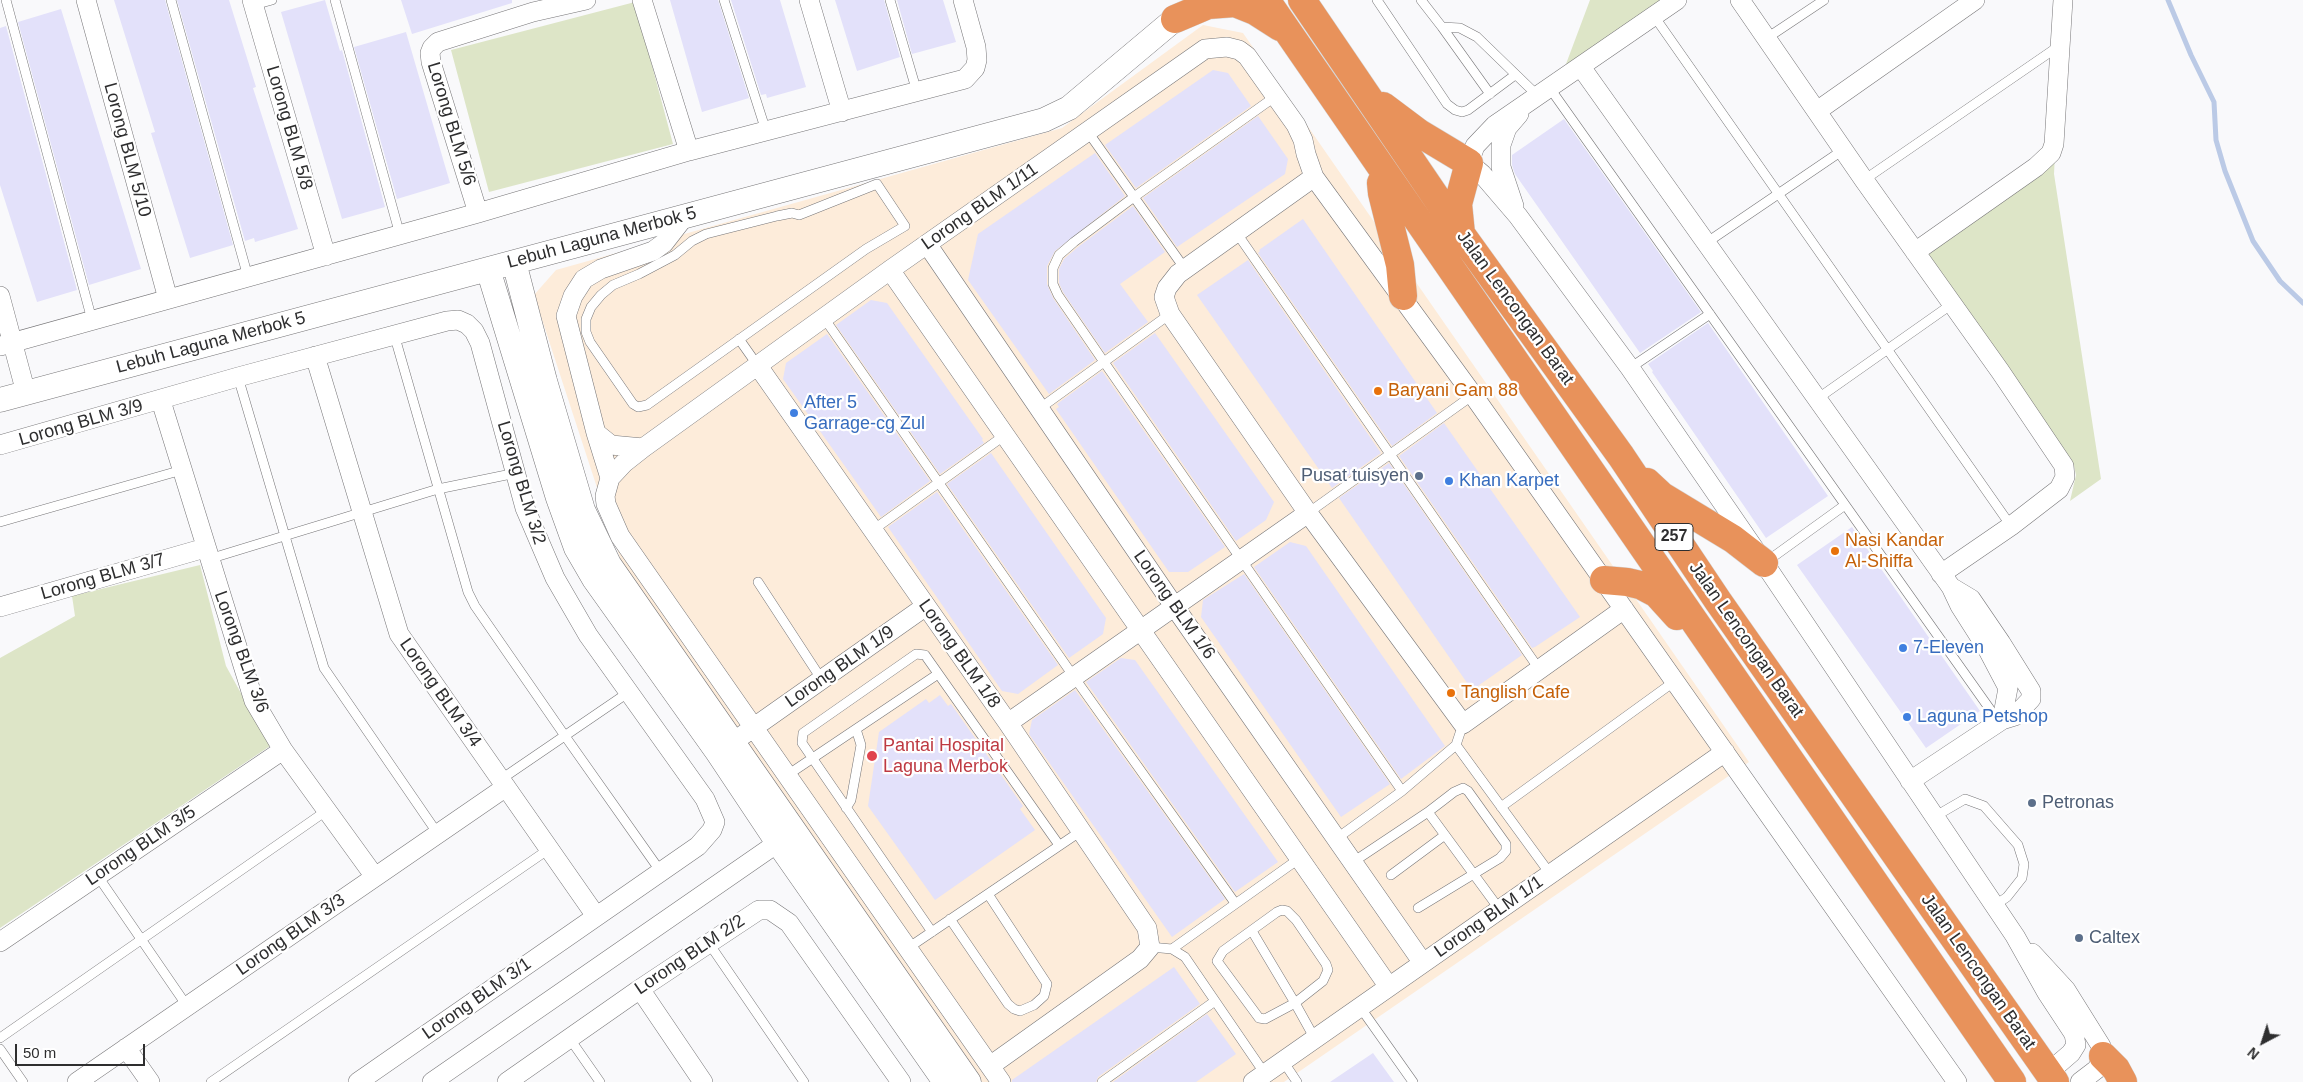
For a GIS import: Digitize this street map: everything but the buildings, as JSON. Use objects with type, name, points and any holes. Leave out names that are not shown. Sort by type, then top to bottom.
[{"type":"highway","name":"Jalan Lencongan Barat","points":[[1266,0],[2012,1082]]},
{"type":"highway","name":"Jalan Lencongan Barat","points":[[1302,0],[1461,234],[1621,456],[1718,601],[2047,1079]]},
{"type":"highway","points":[[1183,9],[1235,3],[1255,11],[1289,34]]},
{"type":"highway","points":[[1359,85],[1392,115],[1469,163],[1458,204],[1461,234]]},
{"type":"highway","points":[[1385,175],[1381,183],[1382,193],[1400,265],[1403,296]]},
{"type":"highway","points":[[1621,456],[1662,496],[1702,522],[1733,539],[1764,563]]},
{"type":"highway","points":[[1604,580],[1627,582],[1657,594],[1684,623],[1695,632],[1704,635]]},
{"type":"highway","points":[[2103,1056],[2116,1069],[2123,1082]]},
{"type":"street","name":"Lorong BLM 5/10","points":[[86,0],[168,299]]},
{"type":"street","name":"Lorong BLM 5/6","points":[[478,213],[430,53],[438,42],[531,6],[586,0]]},
{"type":"street","points":[[642,0],[689,151]]},
{"type":"street","points":[[809,0],[842,112]]},
{"type":"street","points":[[6,344],[326,256],[689,151],[965,79],[971,75],[977,60],[976,48],[963,0]]},
{"type":"street","points":[[1677,0],[1495,125],[1475,146],[1469,163],[1482,174],[1518,216],[1630,368],[1764,563],[2015,936],[2047,993],[2074,1034],[2076,1045],[2047,1079]]},
{"type":"street","points":[[1740,0],[2064,466],[2065,477],[2059,488],[1946,581]]},
{"type":"street","points":[[1817,111],[1975,0]]},
{"type":"street","points":[[1915,252],[2036,167],[2050,153],[2054,144],[2063,0]]},
{"type":"street","name":"Lorong BLM 5/8","points":[[259,2],[326,256]]},
{"type":"street","name":"Lebuh Laguna Merbok 5","points":[[0,400],[1057,116],[1183,9]]},
{"type":"street","name":"Lorong BLM 1/11","points":[[610,478],[624,462],[643,448],[890,270],[1205,49],[1214,47],[1233,48],[1247,56],[1276,96],[1301,133],[1314,177],[1403,296],[1957,1082]]},
{"type":"street","points":[[1581,66],[1946,581],[1988,650],[2008,688],[2000,721],[1910,781]]},
{"type":"street","points":[[1518,216],[1501,167],[1501,145],[1506,128],[1539,94]]},
{"type":"street","points":[[1314,177],[1184,269],[1172,280],[1164,297],[1170,314],[1308,513],[1463,724],[1624,609]]},
{"type":"street","points":[[685,216],[664,243],[653,251],[601,269],[584,279],[573,296],[566,316],[596,433],[610,478],[605,496],[606,504],[620,536],[1001,1082]]},
{"type":"street","name":"Lorong BLM 1/6","points":[[927,244],[1174,606],[1423,963]]},
{"type":"street","points":[[514,262],[544,381],[583,510],[609,564],[725,748],[786,837],[944,1082]]},
{"type":"street","points":[[488,269],[558,498],[576,548],[594,579],[725,748]]},
{"type":"street","points":[[890,270],[1389,987]]},
{"type":"street","points":[[0,296],[6,344],[26,393]]},
{"type":"street","name":"Lorong BLM 3/2","points":[[161,401],[238,377],[394,334],[458,320],[474,331],[480,343],[532,527],[563,595],[705,799],[714,815],[715,822],[707,837],[661,872],[596,916]]},
{"type":"street","name":"Lorong BLM 3/4","points":[[315,356],[398,634],[596,916]]},
{"type":"street","name":"Lorong BLM 1/8","points":[[758,366],[1008,723],[1147,928],[1150,946]]},
{"type":"street","name":"Lorong BLM 3/9","points":[[0,446],[161,401]]},
{"type":"street","name":"Lorong BLM 3/6","points":[[161,401],[254,701],[284,750],[375,877]]},
{"type":"street","points":[[596,433],[612,445],[643,448]]},
{"type":"street","points":[[1008,723],[1308,513]]},
{"type":"street","name":"Lorong BLM 3/7","points":[[0,607],[207,553]]},
{"type":"street","name":"Lorong BLM 1/9","points":[[725,748],[926,606]]},
{"type":"street","name":"Lorong BLM 3/5","points":[[0,942],[284,750]]},
{"type":"street","name":"Lorong BLM 1/1","points":[[1259,1078],[1725,752]]},
{"type":"street","name":"Lorong BLM 3/3","points":[[77,1082],[439,834],[503,784]]},
{"type":"street","points":[[432,1082],[786,837]]},
{"type":"street","points":[[786,837],[969,1082]]},
{"type":"street","name":"Lorong BLM 2/2","points":[[507,1082],[708,942],[759,910],[770,910],[780,915],[789,923],[834,984],[901,1082]]},
{"type":"street","name":"Lorong BLM 3/1","points":[[358,1082],[596,916]]},
{"type":"street","points":[[2015,936],[2066,990],[2101,1046],[2103,1056],[2096,1069],[2080,1082]]},
{"type":"street","points":[[990,1066],[1140,960],[1150,946]]},
{"type":"street","points":[[640,989],[703,1082]]},
{"type":"street","points":[[126,1048],[150,1082]]},
{"type":"lane","points":[[6,0],[92,320]]},
{"type":"lane","points":[[171,0],[248,277]]},
{"type":"lane","points":[[335,0],[400,235]]},
{"type":"lane","points":[[724,0],[766,131]]},
{"type":"lane","points":[[890,0],[917,92]]},
{"type":"lane","points":[[1377,0],[1447,104],[1462,112],[1468,110],[1515,75]]},
{"type":"lane","points":[[1421,0],[1490,94]]},
{"type":"lane","points":[[1767,38],[1824,0]]},
{"type":"lane","points":[[1654,16],[2011,526]]},
{"type":"lane","points":[[1442,27],[1460,28],[1477,37],[1515,75],[1539,94],[1710,314],[2000,721]]},
{"type":"lane","points":[[1864,180],[2059,46]]},
{"type":"lane","points":[[1276,96],[1074,242],[1059,255],[1053,268],[1052,284],[1104,362],[1402,791]]},
{"type":"lane","points":[[1088,132],[1184,269]]},
{"type":"lane","points":[[1706,243],[1843,150]]},
{"type":"lane","points":[[877,184],[905,226],[866,249],[739,339],[647,405],[638,407],[623,391],[590,342],[586,332],[586,319],[590,308],[613,285],[675,255],[692,241],[712,232],[792,212],[799,215],[877,184]]},
{"type":"lane","points":[[1236,232],[1540,669]]},
{"type":"lane","points":[[1817,399],[1952,304]]},
{"type":"lane","points":[[1039,409],[1170,314]]},
{"type":"lane","points":[[1630,368],[1710,314]]},
{"type":"lane","points":[[824,318],[1074,677],[1235,903]]},
{"type":"lane","points":[[394,334],[468,592],[565,736],[661,872]]},
{"type":"lane","points":[[739,339],[758,366]]},
{"type":"lane","points":[[238,377],[324,668],[439,834]]},
{"type":"lane","points":[[1308,513],[1473,395]]},
{"type":"lane","points":[[873,530],[1005,435]]},
{"type":"lane","points":[[0,522],[182,470]]},
{"type":"lane","points":[[207,553],[286,536],[438,489],[516,473]]},
{"type":"lane","points":[[1764,563],[1845,505]]},
{"type":"lane","points":[[758,582],[822,680]]},
{"type":"lane","points":[[932,932],[802,743],[803,733],[916,654],[924,655],[1060,846]]},
{"type":"lane","points":[[786,776],[938,674]]},
{"type":"lane","points":[[1501,807],[1675,681]]},
{"type":"lane","points":[[503,784],[565,736],[629,692]]},
{"type":"lane","points":[[1336,839],[1402,791],[1456,744],[1463,724]]},
{"type":"lane","points":[[846,808],[851,800],[861,745],[856,729]]},
{"type":"lane","points":[[1456,744],[1551,875]]},
{"type":"lane","points":[[1353,862],[1428,812],[1454,792],[1463,788],[1468,791],[1506,844],[1506,851],[1500,858],[1418,908]]},
{"type":"lane","points":[[1934,817],[1965,799],[1984,806],[2018,846],[2024,864],[2022,878],[2007,897],[1994,906]]},
{"type":"lane","points":[[0,1038],[141,942],[326,811]]},
{"type":"lane","points":[[1428,812],[1500,910]]},
{"type":"lane","points":[[908,948],[1081,831]]},
{"type":"lane","points":[[1391,875],[1445,835]]},
{"type":"lane","points":[[212,1082],[549,849]]},
{"type":"lane","points":[[1172,949],[1300,858]]},
{"type":"lane","points":[[97,875],[141,942],[187,1006]]},
{"type":"lane","points":[[950,919],[1008,1004],[1020,1011],[1034,1005],[1044,996],[1047,984],[988,894]]},
{"type":"lane","points":[[1282,910],[1287,911],[1296,920],[1326,964],[1328,970],[1323,981],[1294,1003],[1265,1019],[1260,1018],[1218,965],[1217,961],[1223,952],[1282,910]]},
{"type":"lane","points":[[1252,931],[1315,1038]]},
{"type":"lane","points":[[708,942],[804,1082]]},
{"type":"lane","points":[[1150,946],[1172,949],[1185,957],[1215,1001],[1259,1078]]},
{"type":"lane","points":[[1102,1082],[1215,1001]]},
{"type":"lane","points":[[1360,1007],[1413,1082]]},
{"type":"lane","points":[[570,1039],[600,1082]]},
{"type":"lane","points":[[0,1049],[23,1082]]},
{"type":"lane","points":[[1283,1061],[1297,1082]]},
{"type":"shaded area","points":[[1203,25],[1243,33],[1749,762],[1284,1082],[982,1082],[621,561],[534,295],[556,270],[1062,128]]},
{"type":"green space","points":[[1590,0],[1666,0],[1567,70],[1566,64]]},
{"type":"green space","points":[[635,2],[673,144],[489,192],[451,50]]},
{"type":"green space","points":[[2055,153],[2054,174],[2101,479],[2070,501],[2076,475],[2074,466],[1927,252]]},
{"type":"green space","points":[[200,565],[226,666],[270,746],[0,928],[0,658],[75,616],[72,596]]},
{"type":"waterway","points":[[2168,0],[2191,55],[2214,102],[2216,140],[2225,171],[2253,241],[2280,281],[2303,303]]},
{"type":"place","name":"Baryani Gam 88","points":[[1378,391]]},
{"type":"place","name":"After 5 Garrage-cg Zul","points":[[794,413]]},
{"type":"place","name":"Pusat tuisyen","points":[[1419,476]]},
{"type":"place","name":"Khan Karpet","points":[[1449,481]]},
{"type":"place","name":"Nasi Kandar Al-Shiffa","points":[[1835,551]]},
{"type":"place","name":"7-Eleven","points":[[1903,648]]},
{"type":"place","name":"Tanglish Cafe","points":[[1451,693]]},
{"type":"place","name":"Laguna Petshop","points":[[1907,717]]},
{"type":"place","name":"Pantai Hospital Laguna Merbok","points":[[872,756]]},
{"type":"place","name":"Petronas","points":[[2032,803]]},
{"type":"place","name":"Caltex","points":[[2079,938]]}]
